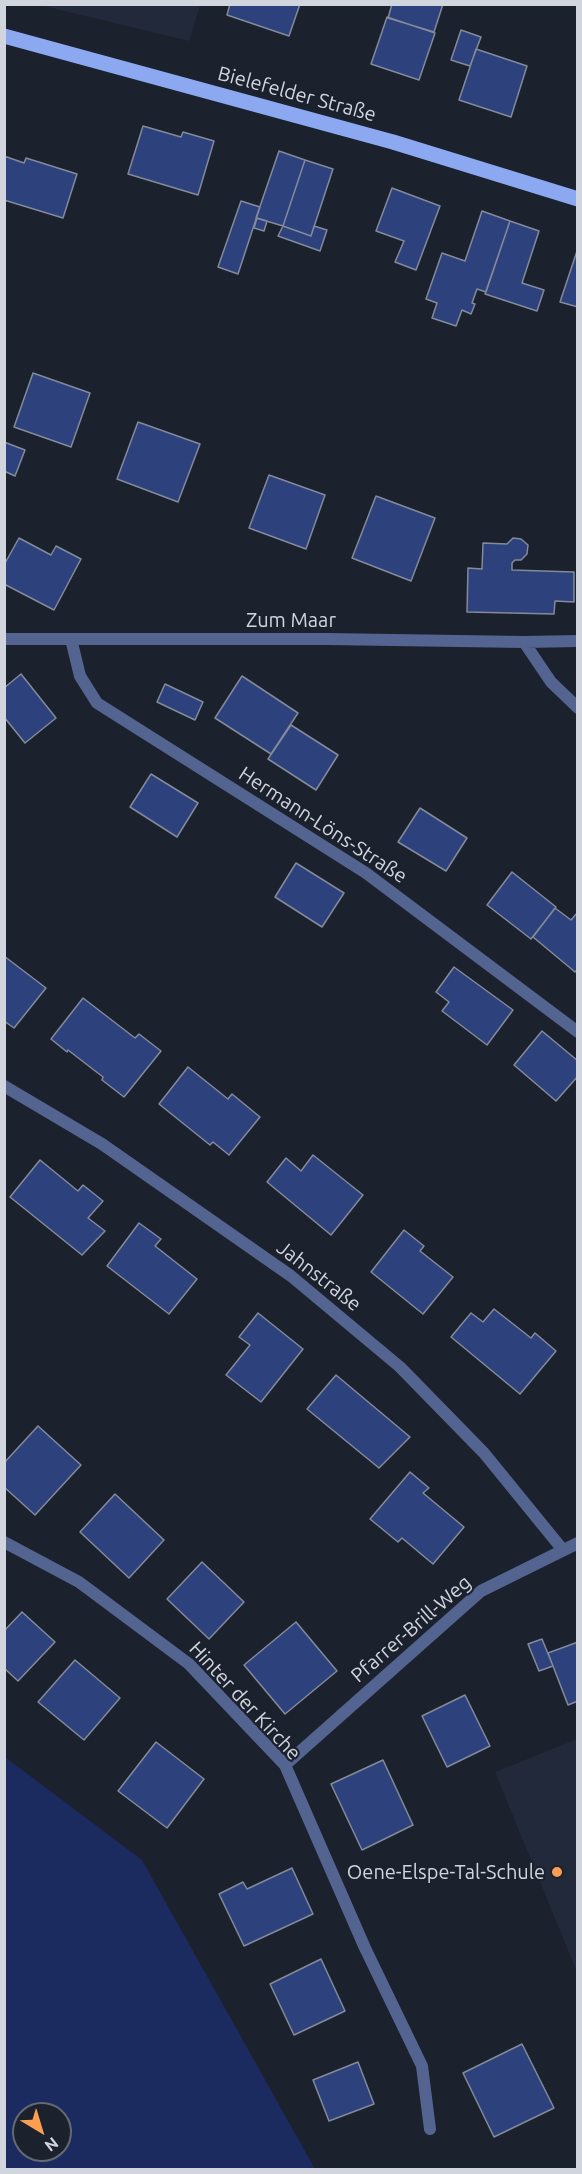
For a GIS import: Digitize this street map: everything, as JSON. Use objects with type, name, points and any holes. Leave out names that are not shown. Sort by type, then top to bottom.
[{"type":"main road","name":"Bielefelder Straße","points":[[4,36],[393,142],[578,199]]},
{"type":"street","name":"Zum Maar","points":[[4,639],[578,641]]},
{"type":"street","name":"Hermann-Löns-Straße","points":[[71,639],[80,676],[97,703],[366,873],[578,1032]]},
{"type":"street","points":[[524,642],[551,682],[578,708]]},
{"type":"street","name":"Jahnstraße","points":[[4,1086],[102,1144],[291,1276],[400,1367],[484,1453],[563,1550]]},
{"type":"street","name":"Hinter der Kirche","points":[[4,1542],[79,1582],[189,1664],[285,1766],[365,1948],[422,2066],[430,2129]]},
{"type":"street","name":"Pfarrer-Brill-Weg","points":[[285,1766],[482,1591],[578,1543]]},
{"type":"shaded area","points":[[40,5],[200,5],[189,41]]},
{"type":"shaded area","name":"Oene-Elspe-Tal-Schule","points":[[577,1739],[577,1972],[495,1772]]},
{"type":"shaded area","points":[[5,1757],[142,1860],[315,2169],[5,2169]]},
{"type":"building","points":[[230,4],[300,4],[289,36],[227,15]]},
{"type":"building","points":[[392,4],[443,4],[434,32],[388,18]]},
{"type":"building","points":[[387,17],[435,33],[419,80],[371,64]]},
{"type":"building","points":[[461,30],[481,37],[470,66],[451,60]]},
{"type":"building","points":[[476,49],[527,66],[511,117],[459,100]]},
{"type":"building","points":[[143,126],[181,137],[183,132],[214,141],[198,195],[128,174]]},
{"type":"building","points":[[279,151],[305,160],[283,226],[256,218]]},
{"type":"building","points":[[4,156],[24,163],[26,158],[77,174],[63,218],[4,200]]},
{"type":"building","points":[[305,160],[333,169],[311,236],[283,226]]},
{"type":"building","points":[[392,188],[440,206],[416,270],[395,262],[404,241],[376,231]]},
{"type":"building","points":[[241,201],[260,207],[238,274],[218,267]]},
{"type":"building","points":[[482,211],[510,221],[486,292],[477,289],[471,314],[462,310],[456,326],[432,318],[437,303],[426,299],[442,253],[465,261]]},
{"type":"building","points":[[257,218],[267,221],[264,231],[254,228]]},
{"type":"building","points":[[510,221],[539,231],[522,283],[544,290],[537,311],[485,294]]},
{"type":"building","points":[[283,226],[311,236],[314,226],[327,230],[320,251],[278,236]]},
{"type":"building","points":[[578,248],[578,307],[560,302]]},
{"type":"building","points":[[33,373],[90,393],[71,447],[14,427]]},
{"type":"building","points":[[138,422],[200,444],[178,502],[117,479]]},
{"type":"building","points":[[4,442],[25,450],[15,476],[4,471]]},
{"type":"building","points":[[269,475],[325,495],[306,549],[249,528]]},
{"type":"building","points":[[376,496],[435,518],[411,581],[352,558]]},
{"type":"building","points":[[19,538],[51,555],[56,546],[81,559],[54,610],[4,584],[4,565]]},
{"type":"building","points":[[513,538],[521,539],[528,545],[527,554],[521,560],[515,560],[512,563],[512,570],[574,572],[574,602],[555,601],[554,614],[467,612],[468,568],[482,569],[483,543],[507,544]]},
{"type":"building","points":[[21,674],[56,718],[25,743],[4,717],[4,688]]},
{"type":"building","points":[[242,676],[298,713],[271,754],[215,718]]},
{"type":"building","points":[[165,684],[203,702],[195,720],[157,702]]},
{"type":"building","points":[[291,725],[338,755],[316,790],[268,759]]},
{"type":"building","points":[[151,774],[198,803],[177,837],[130,807]]},
{"type":"building","points":[[420,808],[467,838],[446,871],[398,842]]},
{"type":"building","points":[[296,863],[344,893],[322,927],[275,897]]},
{"type":"building","points":[[512,872],[556,907],[531,939],[487,905]]},
{"type":"building","points":[[555,908],[571,920],[578,912],[578,969],[575,972],[533,937]]},
{"type":"building","points":[[4,956],[46,988],[14,1028],[4,1021]]},
{"type":"building","points":[[454,967],[513,1010],[487,1045],[442,1011],[449,1002],[436,992]]},
{"type":"building","points":[[83,998],[135,1038],[139,1034],[161,1051],[124,1097],[102,1080],[103,1077],[51,1039]]},
{"type":"building","points":[[542,1031],[578,1061],[578,1076],[556,1101],[514,1065]]},
{"type":"building","points":[[188,1067],[228,1099],[232,1094],[260,1117],[229,1155],[213,1142],[210,1145],[159,1104]]},
{"type":"building","points":[[313,1155],[363,1195],[331,1235],[267,1182],[286,1158],[301,1171]]},
{"type":"building","points":[[40,1160],[78,1191],[83,1185],[103,1201],[88,1218],[105,1231],[82,1255],[10,1197]]},
{"type":"building","points":[[139,1223],[161,1239],[155,1246],[197,1279],[169,1314],[107,1266]]},
{"type":"building","points":[[404,1230],[424,1246],[420,1251],[453,1277],[423,1314],[371,1272]]},
{"type":"building","points":[[494,1309],[531,1338],[535,1333],[556,1351],[520,1394],[451,1337],[471,1313],[483,1322]]},
{"type":"building","points":[[258,1313],[303,1349],[261,1402],[226,1375],[250,1345],[239,1337]]},
{"type":"building","points":[[336,1375],[410,1437],[379,1468],[307,1409]]},
{"type":"building","points":[[38,1426],[81,1465],[35,1515],[4,1487],[4,1463]]},
{"type":"building","points":[[410,1472],[429,1488],[423,1493],[464,1527],[433,1564],[402,1538],[398,1542],[370,1519]]},
{"type":"building","points":[[115,1494],[164,1540],[129,1578],[80,1532]]},
{"type":"building","points":[[202,1562],[244,1602],[209,1639],[167,1599]]},
{"type":"building","points":[[22,1612],[55,1642],[18,1681],[4,1668],[4,1631]]},
{"type":"building","points":[[296,1622],[337,1671],[285,1714],[244,1665]]},
{"type":"building","points":[[542,1639],[553,1666],[539,1671],[528,1644]]},
{"type":"building","points":[[578,1642],[578,1701],[568,1705],[548,1653]]},
{"type":"building","points":[[75,1660],[120,1698],[84,1740],[38,1702]]},
{"type":"building","points":[[465,1695],[490,1746],[447,1767],[422,1716]]},
{"type":"building","points":[[156,1742],[204,1779],[167,1828],[118,1791]]},
{"type":"building","points":[[383,1760],[413,1825],[362,1850],[331,1784]]},
{"type":"building","points":[[292,1868],[313,1914],[244,1946],[219,1894],[243,1882],[247,1889]]},
{"type":"building","points":[[321,1959],[345,2011],[294,2035],[270,1984]]},
{"type":"building","points":[[522,2044],[554,2108],[494,2137],[463,2073]]},
{"type":"building","points":[[358,2062],[374,2104],[329,2121],[313,2080]]},
{"type":"place","name":"Oene-Elspe-Tal-Schule","points":[[557,1872]]}]
